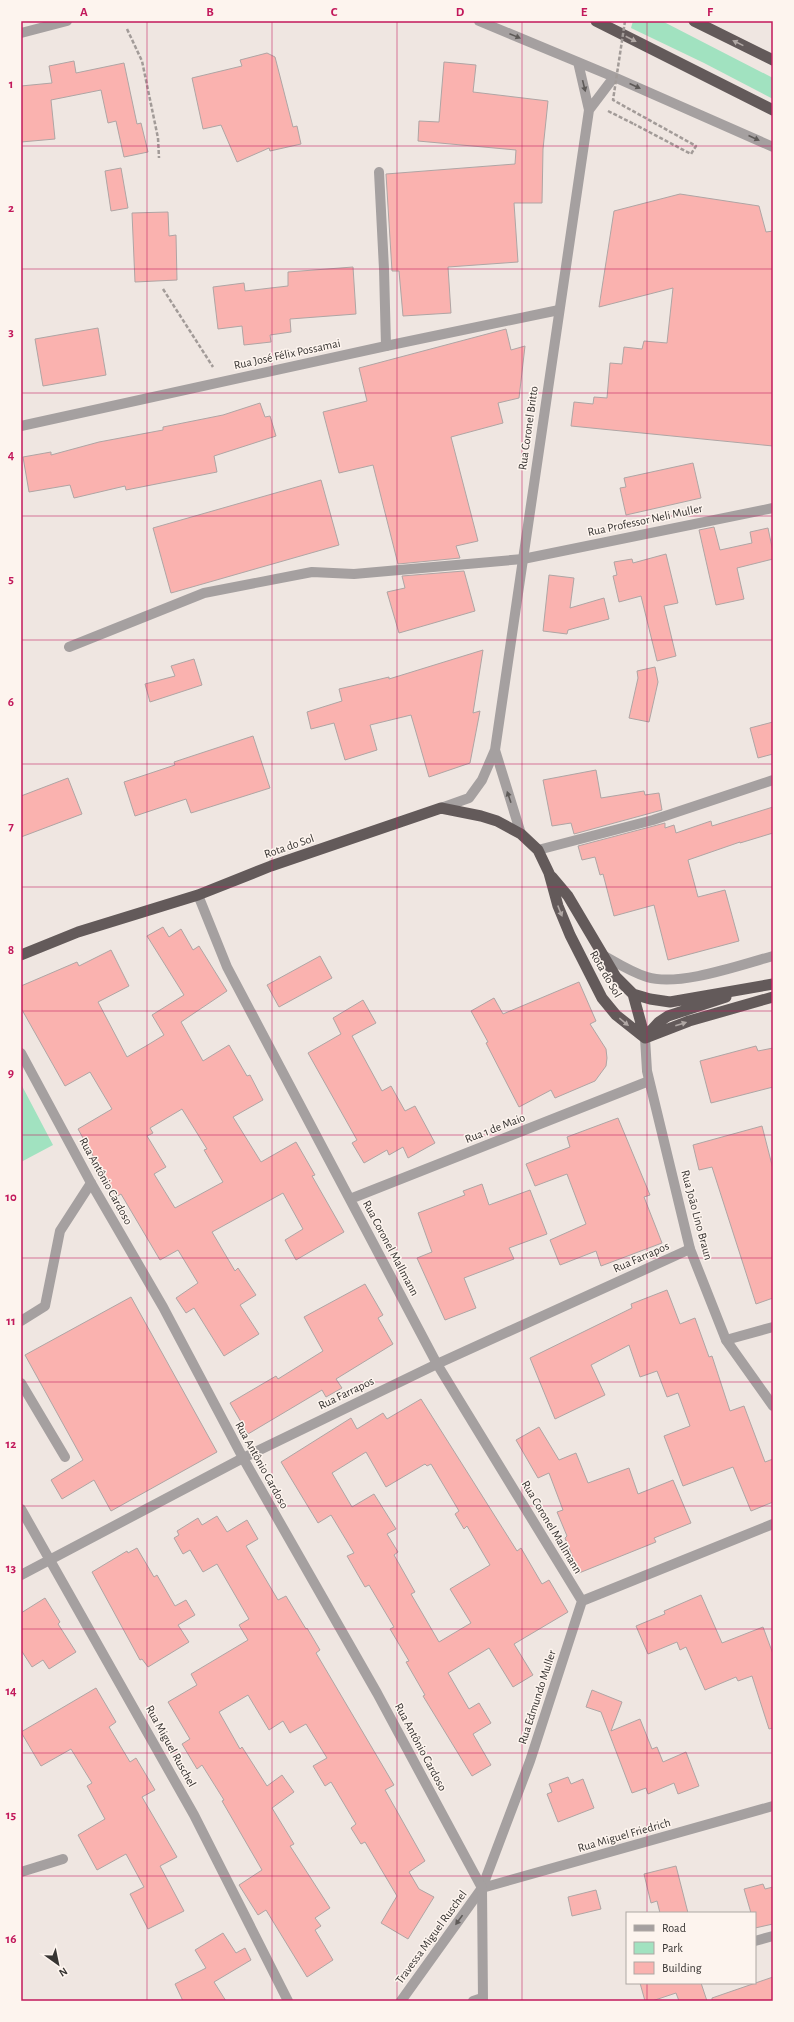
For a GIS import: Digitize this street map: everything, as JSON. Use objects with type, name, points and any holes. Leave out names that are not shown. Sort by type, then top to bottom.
[{"type":"highway","points":[[596,21],[773,110]]},
{"type":"highway","points":[[694,21],[773,60]]},
{"type":"highway","name":"Rota do Sol","points":[[21,955],[78,932],[198,895],[272,866],[441,808],[482,816],[497,821],[521,834],[538,850],[549,873],[558,906],[570,935],[602,998],[616,1016],[645,1038]]},
{"type":"highway","name":"Rota do Sol","points":[[549,873],[568,896],[616,977],[633,994],[650,999],[670,1002],[768,985]]},
{"type":"highway","points":[[645,1038],[659,1022],[668,1016],[768,985]]},
{"type":"highway","points":[[633,994],[645,1038]]},
{"type":"highway","points":[[645,1038],[689,1021],[773,997]]},
{"type":"street","points":[[21,33],[67,21]]},
{"type":"street","points":[[479,21],[614,77],[773,147]]},
{"type":"street","name":"Rua Coronel Britto","points":[[495,750],[589,110],[578,62]]},
{"type":"street","name":"Rua Coronel Britto","points":[[589,110],[614,77]]},
{"type":"street","points":[[379,172],[386,346]]},
{"type":"street","name":"Rua José Félix Possamai","points":[[21,426],[386,346],[559,310]]},
{"type":"street","name":"Rua Professor Neli Muller","points":[[69,647],[204,593],[312,572],[354,574],[523,559],[773,508]]},
{"type":"street","points":[[441,808],[469,798],[482,780],[495,750]]},
{"type":"street","points":[[495,750],[521,834]]},
{"type":"street","points":[[538,850],[653,820],[773,780]]},
{"type":"street","name":"Rua Coronel Mallmann","points":[[198,895],[227,966],[436,1364],[582,1601]]},
{"type":"street","points":[[603,955],[648,978],[670,980],[695,976],[773,956]]},
{"type":"street","name":"Rua João Lino Braun","points":[[645,1038],[646,1063],[649,1081],[690,1249],[726,1340],[773,1406]]},
{"type":"street","name":"Rua Antônio Cardoso","points":[[21,1053],[91,1183],[163,1307],[243,1458],[377,1693],[482,1888]]},
{"type":"street","name":"Rua 1 de Maio","points":[[350,1199],[649,1081]]},
{"type":"street","points":[[21,1321],[45,1306],[60,1231],[91,1183]]},
{"type":"street","name":"Rua Farrapos","points":[[21,1575],[243,1458],[436,1364],[690,1249]]},
{"type":"street","points":[[726,1340],[773,1327]]},
{"type":"street","points":[[21,1382],[65,1457]]},
{"type":"street","name":"Rua Miguel Ruschel","points":[[21,1510],[194,1815],[288,2001]]},
{"type":"street","points":[[582,1601],[773,1524]]},
{"type":"street","name":"Rua Edmundo Muller","points":[[480,2000],[482,1888],[530,1761],[582,1601]]},
{"type":"street","name":"Rua Miguel Friedrich","points":[[482,1888],[773,1806]]},
{"type":"street","points":[[21,1872],[63,1860]]},
{"type":"street","name":"Travessa Miguel Ruschel","points":[[401,2001],[482,1888]]},
{"type":"street","points":[[756,1941],[773,1936]]},
{"type":"path","points":[[589,110],[610,110],[691,154],[696,146],[613,100],[625,21]]},
{"type":"path","points":[[127,29],[142,61],[158,138],[159,158]]},
{"type":"path","points":[[164,289],[214,369]]},
{"type":"green space","points":[[633,21],[662,21],[773,78],[773,99],[704,63],[631,28]]},
{"type":"green space","points":[[21,1084],[53,1145],[21,1162]]},
{"type":"building","points":[[267,53],[275,57],[293,127],[297,126],[301,144],[270,151],[269,148],[237,162],[221,125],[203,129],[192,78],[242,66],[240,60]]},
{"type":"building","points":[[74,61],[76,73],[124,63],[137,124],[141,123],[148,152],[124,157],[116,121],[108,123],[101,90],[51,100],[55,139],[21,142],[21,86],[52,83],[49,66]]},
{"type":"building","points":[[444,62],[476,65],[473,92],[548,101],[543,149],[542,203],[514,203],[518,262],[448,267],[451,313],[403,316],[399,271],[392,271],[386,174],[515,164],[516,150],[418,141],[419,121],[439,122]]},
{"type":"building","points":[[121,168],[128,208],[111,211],[105,171]]},
{"type":"building","points":[[680,194],[759,206],[766,232],[773,231],[773,446],[571,426],[574,402],[593,404],[594,397],[607,398],[610,363],[622,364],[624,347],[642,349],[644,341],[667,343],[673,288],[599,307],[614,211]]},
{"type":"building","points":[[168,212],[169,236],[176,235],[177,280],[135,282],[132,213]]},
{"type":"building","points":[[353,267],[356,314],[290,319],[291,332],[270,335],[271,342],[244,345],[242,326],[218,329],[213,287],[244,283],[245,291],[288,286],[288,272]]},
{"type":"building","points":[[98,328],[106,375],[43,386],[35,339]]},
{"type":"building","points":[[506,329],[511,350],[525,346],[519,398],[498,403],[503,423],[451,437],[478,541],[456,546],[460,558],[398,564],[373,465],[339,473],[323,412],[367,401],[359,368]]},
{"type":"building","points":[[260,403],[265,417],[270,416],[276,436],[214,456],[217,472],[126,490],[125,486],[74,498],[70,485],[29,492],[23,457],[51,452],[51,455],[99,442],[163,430],[163,427],[223,415]]},
{"type":"building","points":[[693,463],[701,498],[626,515],[620,488],[626,487],[624,478]]},
{"type":"building","points":[[321,480],[339,545],[171,593],[153,528]]},
{"type":"building","points":[[714,527],[720,550],[752,543],[750,532],[768,528],[773,552],[773,559],[737,568],[744,599],[716,605],[699,530]]},
{"type":"building","points":[[666,554],[678,603],[664,606],[676,656],[657,661],[641,596],[619,602],[613,576],[617,575],[614,562],[632,559],[633,563]]},
{"type":"building","points":[[464,571],[475,611],[399,633],[387,592],[405,588],[402,576]]},
{"type":"building","points":[[549,575],[574,578],[570,608],[604,598],[609,619],[568,630],[567,634],[543,631]]},
{"type":"building","points":[[483,650],[473,713],[480,711],[470,763],[429,777],[411,715],[370,725],[377,750],[345,760],[334,723],[311,729],[307,712],[342,701],[339,689],[389,677],[389,679]]},
{"type":"building","points":[[194,659],[202,685],[150,702],[145,684],[175,676],[171,666]]},
{"type":"building","points":[[655,667],[658,682],[649,722],[629,718],[638,678],[637,671]]},
{"type":"building","points":[[773,722],[773,754],[758,758],[750,728]]},
{"type":"building","points":[[253,736],[270,788],[191,813],[186,799],[135,816],[124,782],[175,765],[174,762]]},
{"type":"building","points":[[596,770],[601,798],[644,791],[645,795],[659,793],[662,810],[574,834],[571,823],[552,826],[543,780]]},
{"type":"building","points":[[68,778],[82,814],[21,837],[21,796]]},
{"type":"building","points":[[773,807],[773,833],[740,842],[688,860],[698,897],[725,890],[739,941],[668,960],[654,905],[614,916],[603,874],[600,875],[595,857],[582,860],[578,846],[665,823],[665,828],[674,825],[676,833],[711,821],[712,826]]},
{"type":"building","points":[[163,927],[169,937],[181,929],[193,950],[199,946],[227,991],[181,1022],[203,1061],[229,1045],[247,1076],[250,1075],[263,1100],[233,1117],[261,1162],[296,1142],[315,1175],[312,1176],[344,1232],[296,1260],[285,1240],[303,1229],[283,1193],[212,1232],[235,1271],[238,1268],[256,1295],[240,1305],[259,1334],[224,1356],[194,1308],[186,1313],[176,1298],[198,1283],[178,1250],[160,1260],[121,1194],[116,1197],[78,1129],[112,1109],[90,1072],[65,1086],[21,1008],[21,986],[77,962],[79,966],[111,950],[129,986],[98,1002],[127,1057],[164,1035],[152,1015],[184,995],[147,936]],"holes":[[[182,1109],[207,1149],[204,1150],[223,1182],[175,1208],[154,1174],[166,1167],[147,1136],[153,1133],[150,1128]]]},
{"type":"building","points":[[320,956],[332,978],[279,1007],[267,985]]},
{"type":"building","points":[[579,982],[596,1021],[590,1024],[606,1049],[606,1066],[595,1081],[555,1098],[551,1090],[519,1107],[486,1043],[488,1042],[471,1011],[494,998],[503,1014]]},
{"type":"building","points":[[363,1000],[376,1023],[352,1036],[382,1091],[391,1086],[405,1111],[415,1106],[435,1143],[408,1158],[403,1147],[389,1155],[387,1150],[364,1163],[352,1143],[357,1140],[308,1053],[341,1034],[333,1018]]},
{"type":"building","points":[[756,1046],[758,1051],[773,1048],[773,1087],[711,1103],[700,1061]]},
{"type":"building","points":[[618,1118],[650,1195],[644,1197],[662,1243],[601,1266],[596,1251],[560,1265],[550,1240],[586,1224],[567,1174],[535,1186],[526,1164],[570,1147],[567,1137]]},
{"type":"building","points":[[762,1126],[773,1169],[773,1298],[756,1304],[712,1167],[699,1170],[693,1145]]},
{"type":"building","points":[[482,1184],[489,1205],[530,1190],[547,1234],[509,1248],[514,1259],[464,1278],[476,1308],[445,1320],[417,1258],[432,1252],[418,1213],[465,1195],[463,1191]]},
{"type":"building","points":[[365,1284],[383,1315],[378,1318],[393,1344],[336,1379],[342,1388],[326,1397],[322,1390],[248,1434],[230,1403],[276,1376],[278,1379],[323,1351],[304,1317]]},
{"type":"building","points":[[667,1290],[680,1324],[695,1318],[709,1357],[712,1356],[730,1411],[744,1406],[765,1462],[773,1459],[773,1502],[751,1511],[733,1467],[683,1486],[664,1436],[690,1426],[678,1393],[667,1397],[657,1371],[640,1377],[629,1345],[591,1365],[605,1395],[555,1419],[530,1358],[632,1308],[631,1304]]},
{"type":"building","points":[[131,1297],[217,1452],[111,1511],[94,1480],[62,1499],[51,1480],[83,1460],[25,1355]]},
{"type":"building","points":[[421,1399],[517,1551],[521,1548],[542,1584],[549,1580],[568,1612],[514,1644],[533,1675],[513,1687],[489,1648],[448,1673],[469,1709],[479,1703],[491,1723],[473,1734],[491,1765],[472,1776],[423,1696],[425,1695],[406,1662],[409,1661],[390,1629],[394,1627],[369,1585],[365,1587],[347,1556],[354,1553],[331,1515],[318,1523],[281,1462],[351,1418],[357,1429],[383,1413],[387,1419]],"holes":[[[366,1452],[386,1487],[425,1464],[427,1466],[431,1464],[459,1511],[455,1514],[464,1529],[467,1526],[490,1565],[450,1589],[471,1623],[439,1642],[411,1594],[415,1592],[394,1555],[398,1552],[387,1534],[396,1529],[374,1494],[352,1507],[332,1473]]]},
{"type":"building","points":[[539,1427],[559,1460],[576,1453],[588,1483],[629,1468],[638,1494],[673,1480],[691,1523],[654,1538],[656,1542],[579,1573],[565,1538],[567,1536],[557,1512],[563,1510],[549,1473],[538,1478],[516,1440]]},
{"type":"building","points":[[217,1516],[227,1532],[247,1520],[258,1539],[246,1546],[278,1600],[286,1596],[306,1629],[307,1628],[320,1650],[316,1653],[394,1785],[385,1790],[425,1861],[409,1872],[419,1889],[434,1897],[408,1939],[381,1923],[397,1896],[365,1842],[361,1844],[351,1828],[356,1824],[331,1782],[325,1786],[313,1766],[327,1758],[306,1724],[290,1733],[283,1721],[269,1730],[248,1695],[219,1712],[240,1749],[242,1747],[267,1786],[282,1775],[294,1792],[272,1808],[294,1844],[290,1846],[330,1908],[315,1918],[321,1926],[315,1930],[333,1960],[307,1977],[266,1910],[258,1915],[239,1885],[262,1870],[222,1801],[224,1800],[202,1765],[197,1769],[182,1744],[190,1739],[168,1702],[197,1685],[191,1674],[248,1640],[239,1625],[249,1619],[217,1564],[203,1572],[190,1550],[183,1554],[174,1538],[179,1535],[177,1531],[198,1518],[202,1525]]},
{"type":"building","points":[[137,1548],[154,1577],[157,1575],[175,1606],[186,1600],[195,1615],[178,1625],[189,1642],[148,1667],[142,1659],[140,1660],[92,1572],[127,1551],[128,1553]]},
{"type":"building","points":[[701,1595],[722,1643],[763,1627],[773,1654],[773,1728],[769,1729],[752,1676],[738,1681],[736,1677],[705,1690],[686,1647],[680,1650],[677,1642],[648,1654],[636,1626],[665,1614],[664,1611]]},
{"type":"building","points":[[45,1598],[60,1622],[58,1624],[76,1652],[49,1669],[43,1660],[32,1667],[21,1650],[21,1613]]},
{"type":"building","points":[[96,1688],[116,1722],[109,1727],[130,1762],[136,1758],[155,1790],[142,1797],[177,1857],[160,1866],[184,1911],[148,1929],[130,1894],[144,1887],[126,1854],[97,1870],[78,1835],[105,1819],[87,1786],[92,1783],[71,1749],[41,1766],[21,1732]]},
{"type":"building","points":[[592,1690],[622,1702],[611,1731],[640,1719],[652,1749],[657,1747],[663,1762],[686,1752],[699,1786],[678,1794],[674,1783],[648,1794],[646,1788],[632,1793],[601,1712],[586,1707]]},
{"type":"building","points":[[568,1777],[571,1784],[583,1779],[594,1808],[558,1822],[547,1794],[552,1792],[549,1784]]},
{"type":"building","points":[[676,1866],[688,1912],[660,1912],[657,1901],[651,1903],[644,1874]]},
{"type":"building","points":[[763,1884],[765,1889],[773,1887],[773,1924],[756,1928],[756,1912],[751,1912],[744,1889]]},
{"type":"building","points":[[596,1890],[601,1909],[572,1916],[568,1897]]},
{"type":"building","points":[[223,1933],[236,1953],[245,1948],[251,1960],[214,1982],[226,2001],[183,2001],[175,1984],[206,1968],[195,1950]]},
{"type":"building","points":[[773,1977],[773,2001],[712,2001],[712,1998]]},
{"type":"building","points":[[640,1984],[701,1984],[707,2001],[679,2001],[676,1993],[652,2001],[645,2001]]}]
